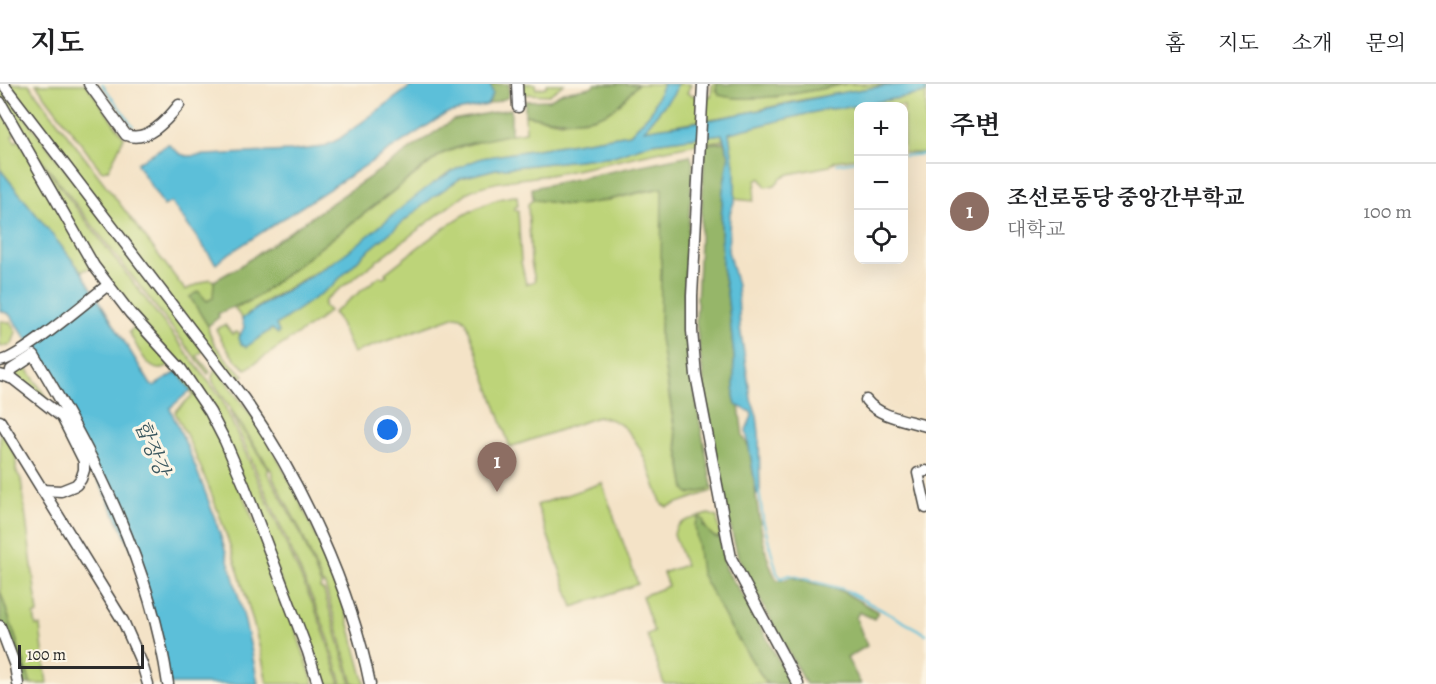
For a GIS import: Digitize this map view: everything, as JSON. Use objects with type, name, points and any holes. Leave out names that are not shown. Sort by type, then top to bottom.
[{"type":"street","points":[[3,84],[266,431],[322,540],[365,657],[370,684]]},
{"type":"street","points":[[89,84],[126,135],[134,138],[155,129],[179,105]]},
{"type":"street","points":[[517,84],[518,107]]},
{"type":"street","points":[[703,89],[698,154],[692,330],[696,375],[731,558],[798,684]]},
{"type":"street","points":[[0,102],[94,266],[130,313],[181,369],[210,412],[244,485],[318,684]]},
{"type":"street","points":[[0,361],[7,360],[25,349],[108,285]]},
{"type":"street","points":[[0,386],[3,375],[34,355],[67,418],[87,448],[137,562],[164,660],[168,684]]},
{"type":"street","points":[[3,375],[67,418],[84,461]]},
{"type":"street","points":[[866,400],[871,406],[883,412],[926,426]]},
{"type":"street","points":[[0,421],[123,621],[148,684]]},
{"type":"street","points":[[42,490],[60,492],[76,485],[84,470],[87,448]]},
{"type":"street","points":[[926,471],[918,473],[926,508]]},
{"type":"street","points":[[0,626],[15,666],[18,684]]},
{"type":"street","points":[[142,664],[164,660]]},
{"type":"green space","points":[[0,84],[203,351],[197,356],[210,372],[208,374],[37,154],[28,147],[0,97]]},
{"type":"green space","points":[[7,84],[29,84],[185,290],[210,279],[214,281],[214,298],[207,301],[190,297],[208,326],[216,346],[244,375],[234,383]]},
{"type":"green space","points":[[36,84],[86,84],[124,137],[109,169],[103,171],[100,169]]},
{"type":"green space","points":[[490,84],[509,84],[507,98],[487,105],[493,94]]},
{"type":"green space","points":[[521,84],[535,84],[536,89],[546,87],[547,84],[564,84],[549,95],[522,94]]},
{"type":"green space","points":[[595,84],[638,84],[622,102],[602,115],[580,120],[558,120],[525,115],[525,101],[549,100],[563,92],[591,87]]},
{"type":"green space","points":[[638,84],[663,84],[651,112],[630,134],[482,158],[445,175],[343,256],[266,301],[242,319],[234,307],[255,298],[442,154],[483,140],[526,132],[525,115],[561,122],[612,110]]},
{"type":"green space","points":[[677,84],[691,84],[687,93],[695,96],[711,96],[712,84],[717,84],[716,90],[777,97],[846,84],[892,84],[801,100],[741,114],[644,130],[674,93]]},
{"type":"green space","points":[[717,84],[846,84],[782,96],[732,98],[719,95],[716,89]]},
{"type":"green space","points":[[926,93],[926,153],[908,153],[908,102],[876,102]]},
{"type":"green space","points":[[854,106],[854,159],[835,161],[829,166],[789,174],[775,185],[766,187],[760,178],[756,181],[753,201],[735,199],[735,172],[729,133],[827,109]]},
{"type":"green space","points":[[0,108],[15,134],[12,136],[15,142],[19,140],[93,267],[81,271],[0,169]]},
{"type":"green space","points":[[511,109],[511,134],[464,145],[441,154],[255,298],[218,314],[219,317],[208,326],[190,297],[198,291],[207,301],[213,298],[214,281],[237,268],[453,120]]},
{"type":"green space","points":[[722,134],[723,140],[559,173],[501,182],[468,192],[325,300],[324,306],[329,311],[319,320],[246,369],[229,351],[216,329],[225,325],[232,334],[237,332],[240,335],[239,338],[246,346],[272,329],[278,334],[276,325],[332,286],[363,255],[433,197],[461,178],[496,169],[614,156],[652,143]]},
{"type":"green space","points":[[724,142],[729,155],[721,220],[722,267],[734,356],[734,396],[739,406],[743,437],[749,447],[766,552],[777,580],[786,580],[791,577],[842,591],[878,612],[874,619],[859,612],[856,618],[867,646],[847,658],[861,684],[806,684],[738,557],[724,501],[707,408],[696,322],[705,144]]},
{"type":"green space","points":[[36,155],[221,398],[315,609],[340,684],[320,684],[227,439],[94,262]]},
{"type":"green space","points":[[690,155],[693,163],[686,268],[686,332],[712,486],[708,490],[689,494],[685,489],[660,338],[662,188],[597,202],[569,205],[533,200],[532,188]]},
{"type":"green space","points":[[663,188],[660,338],[673,422],[685,489],[712,486],[712,491],[667,507],[662,504],[647,463],[633,437],[612,420],[598,417],[510,447],[466,321],[461,317],[456,316],[353,353],[333,313],[380,276],[383,278],[387,275],[385,273],[431,238],[465,214],[483,205],[517,196],[518,206],[514,210],[518,211],[521,262],[526,284],[535,281],[531,262],[528,204],[533,200],[575,205]]},
{"type":"green space","points":[[0,321],[10,322],[16,332],[12,344],[0,347]]},
{"type":"green space","points":[[136,326],[169,365],[162,369],[150,365],[129,332]]},
{"type":"green space","points":[[24,364],[50,403],[12,375]]},
{"type":"green space","points":[[216,367],[263,432],[297,495],[332,571],[365,684],[353,684],[325,585],[322,583],[301,531],[273,478],[273,473],[213,382],[212,377]]},
{"type":"green space","points":[[195,393],[224,449],[281,587],[314,684],[267,684],[255,627],[231,548],[206,479],[175,412]]},
{"type":"green space","points":[[230,411],[269,470],[267,472],[300,532],[321,585],[320,588],[324,591],[351,684],[342,684],[317,609]]},
{"type":"green space","points":[[0,429],[16,456],[16,471],[21,479],[38,614],[34,615],[36,626],[40,626],[47,684],[31,684],[0,591]]},
{"type":"green space","points":[[602,483],[638,584],[573,607],[537,505]]},
{"type":"green space","points":[[709,514],[717,517],[720,536],[718,538],[709,533],[702,518],[701,573],[731,628],[767,684],[664,684],[647,635],[654,632],[642,596],[668,586],[663,573],[685,565],[674,534],[676,529],[683,522]]},
{"type":"green space","points":[[699,518],[704,520],[703,525],[713,536],[718,538],[720,536],[725,569],[748,603],[791,684],[767,684],[731,628],[701,573],[695,525]]},
{"type":"green space","points":[[0,591],[31,684],[21,684],[0,620]]},
{"type":"water","points":[[414,84],[490,84],[493,94],[487,105],[447,113],[216,264],[171,202],[164,206],[137,163],[168,144],[180,154],[187,156],[291,151],[323,147],[339,139]]},
{"type":"water","points":[[663,84],[677,84],[674,93],[644,130],[716,119],[855,90],[926,84],[926,93],[876,102],[854,102],[854,106],[827,109],[729,133],[735,172],[735,199],[730,213],[728,251],[737,286],[740,327],[751,399],[757,416],[760,491],[757,494],[746,430],[752,416],[751,412],[736,405],[734,396],[734,356],[722,267],[721,220],[729,155],[722,134],[652,143],[614,156],[496,169],[461,178],[433,197],[363,255],[332,286],[276,325],[278,334],[272,329],[246,347],[241,344],[239,338],[244,327],[242,319],[331,264],[444,176],[482,158],[630,134],[651,112]]},
{"type":"water","name":"합장강","points":[[0,169],[81,271],[151,385],[154,386],[177,372],[191,390],[170,408],[186,443],[224,545],[243,615],[258,684],[169,684],[138,562],[36,352],[9,314],[0,311]]},
{"type":"waterway","points":[[102,84],[133,126]]},
{"type":"waterway","points":[[908,156],[926,154]]},
{"type":"waterway","points":[[837,164],[854,162]]},
{"type":"waterway","points":[[759,491],[763,520],[777,573],[781,578],[790,575],[843,589],[926,634]]},
{"type":"place","name":"조선로동당 중앙간부학교","points":[[497,492]]}]
